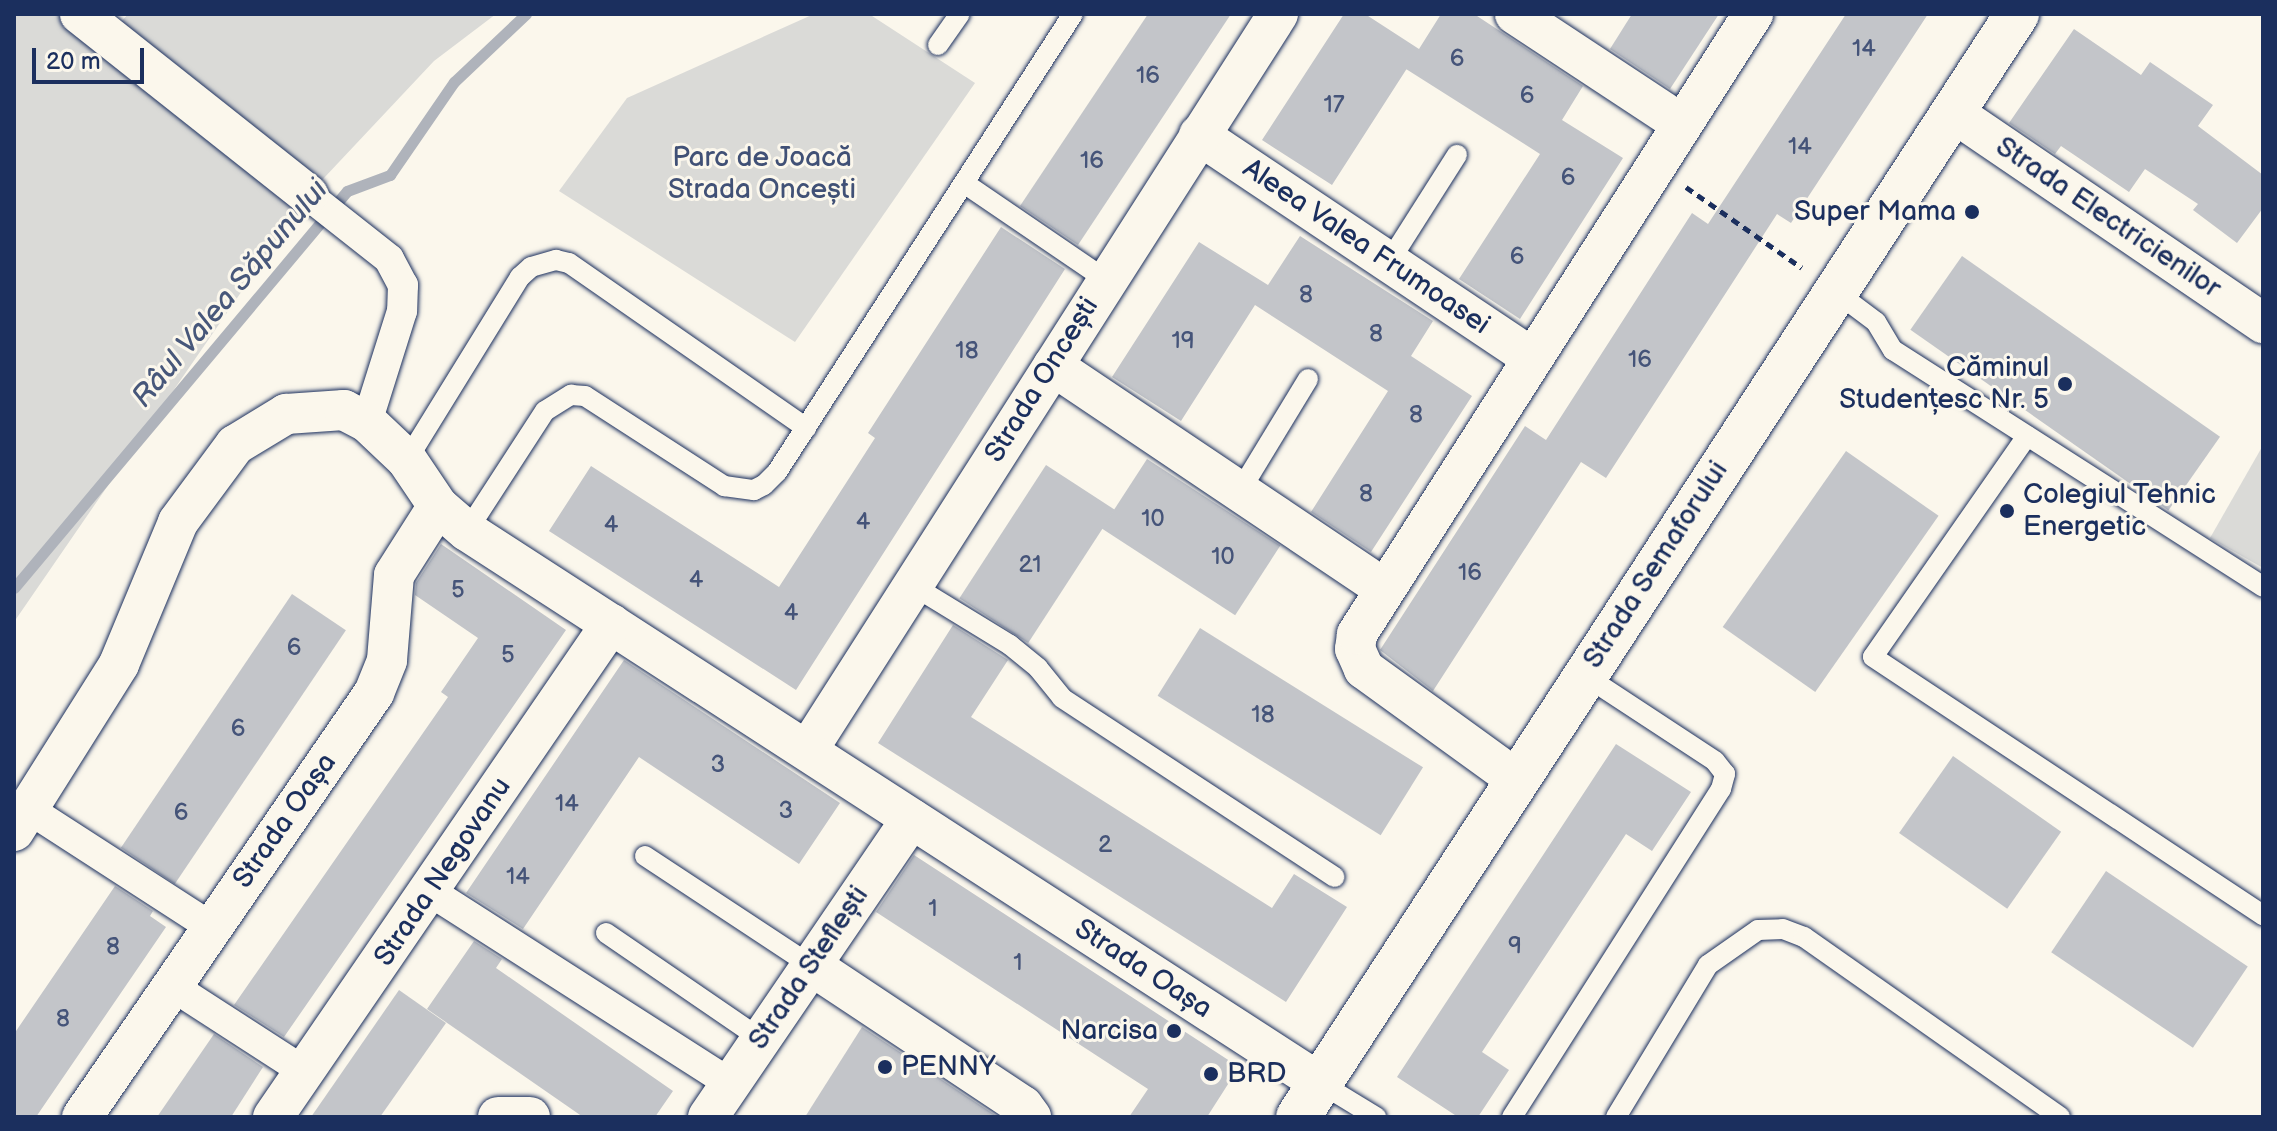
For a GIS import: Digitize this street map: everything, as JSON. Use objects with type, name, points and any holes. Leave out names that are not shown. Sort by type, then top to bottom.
[{"type":"main road","name":"Strada Semaforului","points":[[1309,1100],[2017,14]]},
{"type":"street","points":[[80,14],[389,259],[403,285],[402,311],[367,422]]},
{"type":"street","name":"Strada Oncești","points":[[809,748],[1278,14]]},
{"type":"street","points":[[1515,14],[1682,124]]},
{"type":"street","points":[[1516,779],[1364,669],[1355,649],[1357,634],[1753,14]]},
{"type":"street","name":"Strada Electricienilor","points":[[1954,113],[2263,323]]},
{"type":"street","name":"Aleea Valea Frumoasei","points":[[1199,135],[1532,358]]},
{"type":"street","points":[[1053,366],[1385,589]]},
{"type":"street","points":[[211,927],[20,819],[119,664],[178,522],[235,445],[286,414],[315,408],[344,410],[367,422],[407,460],[453,519]]},
{"type":"street","name":"Strada Oașa","points":[[82,1117],[374,693],[387,660],[394,575],[453,519],[611,624],[809,748],[1309,1100]]},
{"type":"street","name":"Strada Negovanu","points":[[273,1117],[431,892],[611,624]]},
{"type":"street","name":"Strada Steflești","points":[[708,1117],[911,819]]},
{"type":"street","points":[[431,892],[730,1083]]},
{"type":"street","points":[[812,966],[1023,1106],[1031,1117]]},
{"type":"street","points":[[172,986],[305,1072]]},
{"type":"street","points":[[498,1117],[530,1117]]},
{"type":"lane","points":[[938,45],[960,14]]},
{"type":"lane","points":[[453,519],[545,411],[571,395],[585,396],[724,486],[740,490],[764,485],[806,428],[1073,14]]},
{"type":"lane","points":[[1389,262],[1457,155]]},
{"type":"lane","points":[[964,183],[1106,280]]},
{"type":"lane","points":[[407,460],[520,277],[531,267],[556,260],[569,263],[806,428]]},
{"type":"lane","points":[[1836,292],[1876,322],[1893,350],[2263,587]]},
{"type":"lane","points":[[1240,491],[1308,379]]},
{"type":"lane","points":[[2027,436],[1873,657],[2263,915]]},
{"type":"lane","points":[[912,585],[1010,645],[1038,668],[1062,698],[1335,877]]},
{"type":"lane","points":[[1512,1117],[1721,789],[1725,774],[1715,761],[1584,675]]},
{"type":"lane","points":[[645,856],[812,966]]},
{"type":"lane","points":[[1616,1117],[1708,965],[1758,930],[1783,929],[1804,937],[2060,1117]]},
{"type":"lane","points":[[606,933],[761,1039]]},
{"type":"lane","name":"Strada Oașa","points":[[1309,1100],[1376,1117]]},
{"type":"path","points":[[1656,165],[1836,292]]},
{"type":"green space","points":[[14,14],[80,14],[108,37],[128,14],[496,14],[434,61],[308,195],[14,622]]},
{"type":"green space","name":"Parc de Joacă Strada Oncești","points":[[814,14],[869,14],[975,83],[795,342],[559,191],[627,98]]},
{"type":"green space","points":[[2263,448],[2263,568],[2210,538]]},
{"type":"building","points":[[1148,14],[1231,14],[1078,245],[1020,206]]},
{"type":"building","points":[[1344,14],[1365,14],[1419,49],[1441,14],[1474,14],[1583,86],[1562,120],[1623,158],[1520,319],[1459,279],[1540,154],[1406,69],[1332,185],[1262,140]]},
{"type":"building","points":[[1632,14],[1719,14],[1670,89],[1610,49]]},
{"type":"building","points":[[1846,14],[1928,14],[1791,223],[1777,214],[1606,478],[1581,462],[1433,691],[1380,650],[1525,426],[1546,440],[1692,213],[1708,224]]},
{"type":"building","points":[[2074,29],[2141,75],[2150,62],[2213,105],[2198,126],[2263,175],[2263,208],[2237,243],[2193,210],[2198,204],[2145,169],[2129,192],[2061,146],[2055,154],[2009,123]]},
{"type":"building","points":[[1001,227],[1065,269],[796,690],[549,531],[591,466],[779,587],[875,438],[868,433]]},
{"type":"building","points":[[1300,236],[1433,321],[1411,356],[1472,396],[1371,552],[1311,512],[1388,391],[1255,305],[1181,421],[1112,377],[1199,242],[1268,285]]},
{"type":"building","name":"Căminul Studențesc Nr. 5","points":[[1962,256],[2220,437],[2168,510],[1910,330]]},
{"type":"building","points":[[1846,451],[1939,516],[1815,692],[1723,627]]},
{"type":"building","points":[[1147,459],[1280,546],[1235,615],[1102,529]]},
{"type":"building","points":[[1046,465],[1115,510],[1028,643],[959,598]]},
{"type":"building","points":[[441,544],[566,630],[284,1037],[234,1005],[448,697],[441,692],[478,638],[415,595],[416,583]]},
{"type":"building","points":[[292,594],[346,630],[175,884],[121,848]]},
{"type":"building","points":[[953,625],[1008,660],[971,717],[1272,908],[1294,874],[1347,907],[1286,1002],[878,743]]},
{"type":"building","points":[[1200,628],[1423,767],[1381,835],[1158,696]]},
{"type":"building","points":[[624,660],[840,803],[799,864],[639,757],[523,929],[466,893]]},
{"type":"building","points":[[1616,744],[1691,792],[1652,851],[1626,834],[1482,1052],[1509,1070],[1478,1117],[1458,1117],[1397,1077]]},
{"type":"building","points":[[1953,756],[2061,832],[2007,909],[1899,833]]},
{"type":"building","points":[[914,855],[1239,1067],[1207,1117],[1129,1117],[1148,1089],[876,912]]},
{"type":"building","points":[[2106,871],[2248,967],[2193,1048],[2051,952]]},
{"type":"building","points":[[115,886],[153,911],[150,916],[166,927],[36,1117],[14,1117],[14,1034]]},
{"type":"building","points":[[474,941],[502,959],[496,968],[673,1091],[655,1117],[583,1117],[427,1009]]},
{"type":"building","points":[[399,990],[446,1023],[380,1117],[311,1117]]},
{"type":"building","name":"PENNY","points":[[862,1027],[998,1117],[805,1117]]},
{"type":"building","points":[[214,1034],[263,1067],[231,1117],[157,1117]]},
{"type":"waterway","name":"Râul Valea Săpunului","points":[[14,588],[347,191],[390,175],[454,82],[526,14]]},
{"type":"place","name":"Super Mama","points":[[1972,212]]},
{"type":"place","name":"Căminul Studențesc Nr. 5","points":[[2065,384]]},
{"type":"place","name":"Colegiul Tehnic Energetic","points":[[2007,511]]},
{"type":"place","name":"Narcisa","points":[[1174,1031]]},
{"type":"place","name":"PENNY","points":[[885,1067]]},
{"type":"place","name":"BRD","points":[[1211,1074]]}]
